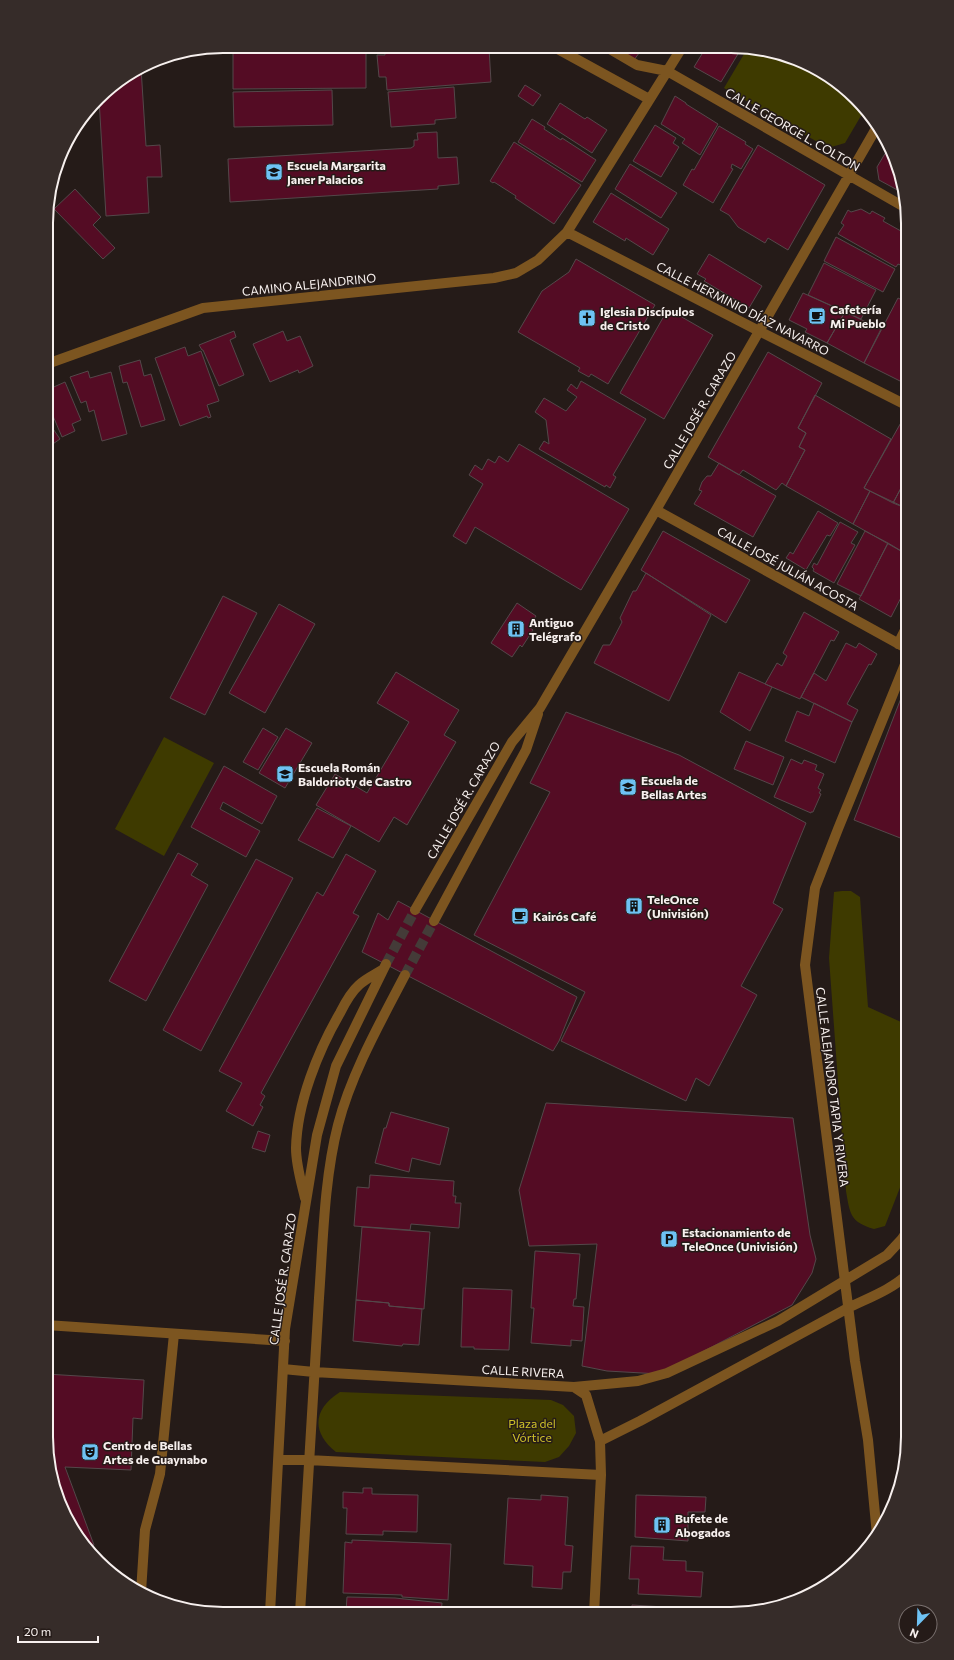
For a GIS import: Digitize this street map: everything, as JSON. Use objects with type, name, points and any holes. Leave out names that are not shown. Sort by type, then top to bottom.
[{"type":"street","points":[[565,53],[650,99]]},
{"type":"street","name":"CALLE GEORGE L. COLTON","points":[[617,53],[637,65],[667,71],[900,205]]},
{"type":"street","name":"CAMINO ALEJANDRINO","points":[[53,362],[203,308],[494,278],[516,273],[538,260],[567,232],[678,53]]},
{"type":"street","name":"CALLE JOSÉ R. CARAZO","points":[[415,910],[512,742],[540,708],[874,132]]},
{"type":"street","name":"CALLE HERMINIO DÍAZ NAVARRO","points":[[567,232],[901,402]]},
{"type":"street","name":"CALLE JOSÉ JULIÁN ACOSTA","points":[[656,510],[901,646]]},
{"type":"street","points":[[898,644],[901,638]]},
{"type":"street","name":"CALLE ALEJANDRO TAPIA Y RIVERA","points":[[876,1525],[868,1440],[855,1361],[805,965],[816,888],[838,829],[901,674]]},
{"type":"street","name":"CALLE JOSÉ R. CARAZO","points":[[434,921],[526,750],[540,708]]},
{"type":"street","name":"CALLE JOSÉ R. CARAZO","points":[[270,1607],[285,1341],[317,1135],[336,1066],[384,966],[358,985],[349,997],[330,1030],[314,1068],[297,1130],[296,1164],[306,1202]]},
{"type":"street","points":[[300,1607],[308,1460],[327,1189],[338,1124],[367,1050],[405,975]]},
{"type":"street","points":[[574,1386],[638,1381],[667,1373],[778,1321],[887,1255],[901,1240]]},
{"type":"street","points":[[600,1441],[646,1418],[848,1308],[901,1281]]},
{"type":"street","points":[[53,1325],[285,1341]]},
{"type":"street","points":[[141,1586],[145,1530],[160,1474],[174,1334]]},
{"type":"street","name":"CALLE RIVERA","points":[[283,1369],[574,1386],[586,1395],[600,1441],[601,1475],[594,1607]]},
{"type":"street","points":[[279,1460],[308,1460],[601,1475]]},
{"type":"green space","points":[[745,53],[754,54],[786,62],[806,70],[835,88],[862,114],[845,143],[828,148],[724,88]]},
{"type":"green space","points":[[164,737],[214,763],[164,856],[115,829]]},
{"type":"green space","points":[[851,891],[860,897],[868,1007],[901,1022],[901,1185],[885,1226],[874,1229],[860,1223],[852,1216],[846,1191],[829,958],[834,892]]},
{"type":"green space","name":"Plaza del Vórtice","points":[[340,1392],[551,1400],[563,1405],[574,1416],[576,1433],[569,1446],[559,1457],[545,1462],[336,1452],[322,1437],[318,1421],[324,1406]]},
{"type":"building","points":[[233,53],[366,53],[366,88],[233,89]]},
{"type":"building","points":[[385,53],[489,53],[491,82],[387,90],[386,77],[379,77],[377,55],[385,55]]},
{"type":"building","points":[[623,53],[639,53],[634,60]]},
{"type":"building","points":[[703,53],[739,53],[721,82],[694,67]]},
{"type":"building","points":[[141,74],[146,146],[160,145],[162,177],[147,177],[149,213],[106,216],[99,107],[119,88]]},
{"type":"building","points":[[525,85],[541,95],[533,106],[518,96]]},
{"type":"building","points":[[454,87],[456,118],[435,120],[435,124],[391,127],[388,92]]},
{"type":"building","points":[[332,90],[333,125],[234,127],[233,92]]},
{"type":"building","points":[[675,96],[718,124],[700,155],[682,143],[685,139],[661,124]]},
{"type":"building","points":[[560,103],[585,119],[587,117],[607,130],[592,153],[547,124]]},
{"type":"building","points":[[532,119],[561,140],[562,138],[596,160],[582,182],[518,142]]},
{"type":"building","points":[[655,125],[676,138],[673,143],[679,147],[661,177],[633,161]]},
{"type":"building","points":[[719,126],[746,142],[745,144],[753,149],[741,169],[732,164],[731,168],[733,169],[713,203],[683,185],[692,169],[694,170]]},
{"type":"building","points":[[437,132],[438,158],[457,157],[459,184],[438,186],[438,189],[230,202],[228,159],[411,148],[414,146],[414,140],[418,140],[417,133]]},
{"type":"building","points":[[514,142],[581,185],[554,224],[515,198],[516,196],[490,181]]},
{"type":"building","points":[[758,145],[825,185],[788,250],[768,238],[765,243],[738,227],[729,215],[720,210]]},
{"type":"building","points":[[886,152],[898,190],[879,180],[877,167]]},
{"type":"building","points":[[630,164],[677,193],[661,218],[615,189]]},
{"type":"building","points":[[75,189],[101,217],[93,225],[115,248],[103,259],[54,209]]},
{"type":"building","points":[[611,193],[669,229],[653,255],[626,238],[625,241],[593,222]]},
{"type":"building","points":[[861,209],[870,214],[872,211],[885,218],[883,221],[901,231],[901,265],[898,264],[896,267],[838,234],[844,225],[841,223],[848,210],[851,212]]},
{"type":"building","points":[[836,237],[895,269],[883,292],[824,261]]},
{"type":"building","points":[[709,254],[762,286],[749,308],[704,281],[706,279],[697,274]]},
{"type":"building","name":"Iglesia Discípulos de Cristo","points":[[576,259],[655,305],[608,384],[591,374],[589,377],[578,371],[580,368],[518,332],[542,291],[569,272]]},
{"type":"building","points":[[824,263],[876,290],[861,319],[808,295]]},
{"type":"building","name":"Cafetería Mi Pueblo","points":[[803,293],[845,312],[827,343],[805,332],[807,329],[789,320]]},
{"type":"building","points":[[898,298],[901,300],[901,382],[864,363]]},
{"type":"building","points":[[668,309],[713,335],[664,419],[620,393]]},
{"type":"building","points":[[845,312],[881,329],[864,363],[827,343]]},
{"type":"building","points":[[234,331],[236,337],[230,340],[244,375],[219,386],[203,350],[199,345]]},
{"type":"building","points":[[283,331],[287,341],[300,336],[313,366],[299,373],[298,370],[270,382],[253,344]]},
{"type":"building","points":[[185,347],[188,356],[201,351],[219,401],[207,405],[211,417],[208,418],[207,416],[180,426],[155,358]]},
{"type":"building","points":[[768,352],[822,383],[798,428],[806,433],[799,447],[805,450],[786,486],[782,483],[776,490],[743,470],[739,475],[708,457]]},
{"type":"building","points":[[140,360],[144,376],[151,374],[165,420],[141,427],[127,382],[123,383],[119,366]]},
{"type":"building","points":[[88,371],[90,378],[111,372],[127,434],[102,441],[94,410],[89,412],[86,401],[81,403],[70,377]]},
{"type":"building","points":[[581,381],[646,419],[613,475],[616,477],[610,488],[606,485],[605,487],[539,449],[544,441],[549,444],[546,420],[535,412],[544,398],[566,411],[577,397],[567,390],[571,384],[577,389]]},
{"type":"building","points":[[65,382],[81,420],[72,424],[75,431],[62,437],[53,416],[53,387]]},
{"type":"building","points":[[815,395],[891,439],[864,488],[870,491],[853,524],[786,486],[805,450],[799,447],[806,433],[798,428]]},
{"type":"building","points":[[901,423],[901,488],[893,503],[864,488]]},
{"type":"building","points":[[53,429],[60,439],[53,444]]},
{"type":"building","points":[[519,444],[629,509],[581,590],[475,527],[466,544],[453,536],[483,484],[469,475],[475,465],[482,470],[488,459],[495,463],[499,456],[508,462]]},
{"type":"building","points":[[719,463],[776,496],[753,537],[694,504],[702,491],[699,490],[702,482],[707,476],[711,476]]},
{"type":"building","points":[[901,488],[901,506],[893,503]]},
{"type":"building","points":[[870,491],[901,506],[901,551],[853,524]]},
{"type":"building","points":[[818,511],[838,523],[830,536],[827,535],[806,570],[786,558],[790,552],[793,554]]},
{"type":"building","points":[[840,522],[858,532],[851,543],[855,545],[834,583],[813,571],[814,569],[812,567],[814,563],[817,565]]},
{"type":"building","points":[[663,531],[750,580],[726,623],[641,570]]},
{"type":"building","points":[[865,531],[888,543],[861,596],[837,584]]},
{"type":"building","points":[[888,543],[901,551],[901,598],[891,617],[859,599]]},
{"type":"building","points":[[646,573],[711,615],[669,701],[594,663],[603,645],[610,645],[622,622],[620,618],[633,591],[636,591]]},
{"type":"building","points":[[223,596],[257,613],[205,715],[170,698]]},
{"type":"building","name":"Antiguo Telégrafo","points":[[517,603],[536,616],[529,627],[533,630],[522,647],[520,645],[512,657],[491,643]]},
{"type":"building","points":[[279,604],[315,624],[265,713],[229,693]]},
{"type":"building","points":[[804,612],[839,632],[834,641],[831,640],[800,699],[765,684],[777,663],[782,666],[787,656],[783,653]]},
{"type":"building","points":[[846,643],[856,648],[859,643],[877,654],[871,665],[869,664],[847,704],[858,710],[852,722],[801,697],[814,673],[826,681]]},
{"type":"building","points":[[396,672],[459,710],[444,735],[456,742],[407,825],[394,817],[379,842],[316,805],[335,774],[367,793],[409,722],[377,703]]},
{"type":"building","points":[[739,672],[772,687],[750,731],[720,712]]},
{"type":"building","points":[[901,698],[901,838],[854,820]]},
{"type":"building","points":[[814,703],[852,722],[835,763],[785,741],[797,711],[809,716]]},
{"type":"building","name":"TeleOnce (Univisión)","points":[[566,712],[679,755],[806,823],[773,903],[783,909],[741,986],[757,995],[709,1086],[696,1078],[686,1101],[561,1041],[585,992],[474,935],[550,792],[530,783]]},
{"type":"building","points":[[263,728],[278,737],[258,770],[243,762]]},
{"type":"building","points":[[286,728],[312,743],[285,788],[259,773]]},
{"type":"building","points":[[746,741],[784,757],[773,785],[734,769]]},
{"type":"building","points":[[791,759],[802,764],[804,760],[817,765],[815,770],[824,774],[818,788],[821,790],[819,793],[821,794],[813,812],[811,813],[774,797]]},
{"type":"building","points":[[224,766],[277,796],[262,824],[223,802],[220,809],[260,831],[246,857],[191,827]]},
{"type":"building","points":[[317,808],[351,826],[333,858],[298,840]]},
{"type":"building","points":[[178,853],[198,864],[191,875],[208,885],[146,1001],[109,981]]},
{"type":"building","points":[[346,854],[376,871],[353,913],[359,916],[261,1093],[265,1096],[260,1105],[263,1107],[253,1126],[226,1111],[242,1083],[219,1071],[317,892],[323,896]]},
{"type":"building","points":[[256,859],[293,878],[201,1051],[163,1030]]},
{"type":"building","points":[[398,901],[577,997],[559,1041],[553,1051],[362,952],[378,913],[388,920]]},
{"type":"building","name":"Estacionamiento de TeleOnce (Univisión)","points":[[546,1103],[793,1118],[810,1235],[816,1259],[812,1273],[792,1305],[660,1374],[607,1371],[582,1366],[597,1244],[529,1246],[519,1190]]},
{"type":"building","points":[[391,1112],[449,1128],[440,1165],[412,1158],[409,1172],[375,1163],[384,1128],[386,1128]]},
{"type":"building","points":[[258,1131],[270,1135],[265,1152],[252,1148]]},
{"type":"building","points":[[370,1175],[454,1181],[453,1196],[456,1196],[455,1203],[461,1203],[459,1228],[411,1224],[410,1230],[354,1226],[357,1187],[369,1188]]},
{"type":"building","points":[[362,1227],[430,1232],[424,1309],[389,1306],[389,1303],[356,1300]]},
{"type":"building","points":[[535,1251],[580,1254],[576,1299],[574,1299],[573,1306],[584,1307],[582,1341],[571,1340],[571,1346],[531,1343],[534,1308],[531,1308]]},
{"type":"building","points":[[463,1288],[512,1290],[509,1350],[461,1347]]},
{"type":"building","points":[[356,1300],[389,1303],[389,1306],[422,1309],[419,1345],[403,1344],[402,1346],[353,1341]]},
{"type":"building","name":"Centro de Bellas Artes de Guaynabo","points":[[53,1374],[144,1380],[142,1419],[133,1418],[131,1470],[65,1467],[94,1545],[92,1546],[88,1541],[70,1512],[62,1492],[56,1470],[53,1448]]},
{"type":"building","points":[[363,1488],[372,1488],[372,1494],[418,1495],[417,1532],[383,1531],[383,1535],[346,1534],[347,1508],[343,1508],[343,1492],[363,1493]]},
{"type":"building","points":[[541,1495],[568,1497],[565,1545],[573,1546],[571,1572],[563,1572],[562,1589],[532,1587],[533,1566],[504,1564],[508,1498],[541,1500]]},
{"type":"building","name":"Bufete de Abogados","points":[[636,1495],[706,1497],[705,1512],[688,1512],[688,1541],[635,1537]]},
{"type":"building","points":[[352,1540],[451,1544],[448,1600],[402,1597],[402,1595],[343,1593],[345,1542],[352,1543]]},
{"type":"building","points":[[631,1546],[664,1547],[663,1560],[686,1561],[686,1571],[703,1572],[701,1597],[638,1594],[639,1579],[629,1579]]},
{"type":"building","points":[[347,1597],[395,1598],[442,1603],[442,1607],[346,1607]]},
{"type":"building","points":[[632,1605],[665,1607],[632,1607]]},
{"type":"tunnel","points":[[386,964],[415,910]]},
{"type":"tunnel","points":[[405,975],[434,921]]},
{"type":"place","name":"Escuela Margarita Janer Palacios","points":[[274,172]]},
{"type":"place","name":"Cafetería Mi Pueblo","points":[[817,316]]},
{"type":"place","name":"Iglesia Discípulos de Cristo","points":[[587,318]]},
{"type":"place","name":"Antiguo Telégrafo","points":[[516,629]]},
{"type":"place","name":"Escuela Román Baldorioty de Castro","points":[[285,774]]},
{"type":"place","name":"Escuela de Bellas Artes","points":[[628,787]]},
{"type":"place","name":"TeleOnce (Univisión)","points":[[634,906]]},
{"type":"place","name":"Kairós Café","points":[[520,916]]},
{"type":"place","name":"Estacionamiento de TeleOnce (Univisión)","points":[[669,1239]]},
{"type":"place","name":"Centro de Bellas Artes de Guaynabo","points":[[90,1452]]},
{"type":"place","name":"Bufete de Abogados","points":[[662,1525]]}]
